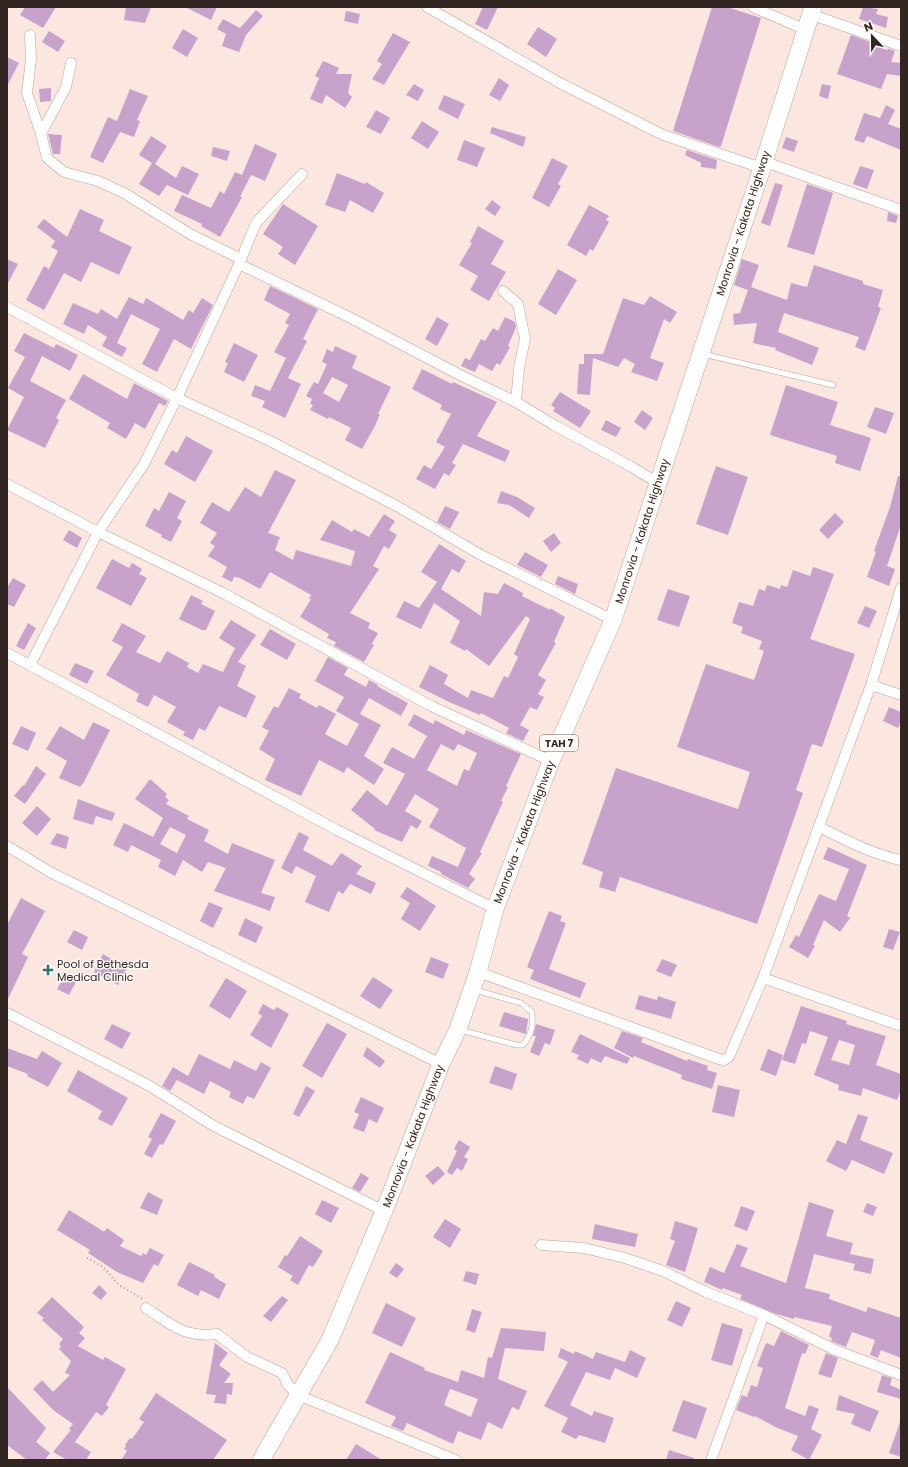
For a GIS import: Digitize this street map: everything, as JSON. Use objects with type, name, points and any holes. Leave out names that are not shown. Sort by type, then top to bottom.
[{"type":"highway","name":"Monrovia - Kakata Highway","points":[[261,1460],[330,1340],[384,1211],[441,1064],[458,1029],[478,972],[495,909],[551,760],[613,620],[762,168],[810,17]]},
{"type":"street","points":[[428,7],[560,83],[663,135],[762,168],[771,164],[901,210]]},
{"type":"street","points":[[753,7],[810,17],[901,46]]},
{"type":"street","points":[[30,35],[31,59],[26,93],[41,134],[47,158],[64,172],[98,181],[124,193],[190,234],[464,377],[516,402],[658,483]]},
{"type":"street","points":[[41,134],[66,87],[71,63]]},
{"type":"street","points":[[30,665],[98,532],[144,464],[177,398],[256,223],[302,174]]},
{"type":"street","points":[[503,291],[518,304],[525,339],[519,368],[516,402]]},
{"type":"street","points":[[7,307],[177,398],[270,441],[395,506],[483,556],[613,620]]},
{"type":"street","points":[[7,484],[98,532],[225,594],[432,706],[551,760]]},
{"type":"street","points":[[478,972],[724,1060],[729,1057],[763,978],[819,827],[871,685],[901,588]]},
{"type":"street","points":[[7,653],[337,830],[495,909]]},
{"type":"street","points":[[871,685],[901,695]]},
{"type":"street","points":[[819,827],[868,851],[901,860]]},
{"type":"street","points":[[7,846],[50,872],[441,1064]]},
{"type":"street","points":[[763,978],[901,1026]]},
{"type":"street","points":[[7,1012],[148,1085],[214,1126],[384,1211]]},
{"type":"street","points":[[541,1245],[584,1248],[625,1258],[663,1271],[706,1292],[764,1315],[835,1350],[901,1375]]},
{"type":"street","points":[[146,1308],[183,1332],[200,1336],[217,1334],[247,1357],[282,1373],[288,1385],[298,1395],[456,1460]]},
{"type":"street","points":[[711,1460],[764,1315]]},
{"type":"lane","points":[[700,353],[833,385]]},
{"type":"lane","points":[[458,1029],[516,1045],[523,1045],[530,1037],[533,1027],[532,1012],[521,1003],[472,989]]},
{"type":"path","points":[[87,1258],[103,1267],[119,1285],[142,1296],[146,1308]]},
{"type":"building","points":[[25,7],[56,7],[43,28],[20,15]]},
{"type":"building","points":[[126,7],[151,7],[145,23],[124,20]]},
{"type":"building","points":[[185,7],[217,7],[211,20]]},
{"type":"building","points":[[483,7],[498,7],[487,30],[475,24]]},
{"type":"building","points":[[712,7],[727,7],[761,18],[721,146],[719,147],[673,131]]},
{"type":"building","points":[[863,7],[878,9],[876,14],[888,17],[886,28],[859,19]]},
{"type":"building","points":[[256,10],[263,16],[246,35],[239,52],[222,46],[226,34],[217,29],[223,19],[240,28]]},
{"type":"building","points":[[346,11],[360,14],[358,24],[344,21]]},
{"type":"building","points":[[538,27],[557,39],[546,57],[527,44]]},
{"type":"building","points":[[183,29],[198,38],[187,57],[172,48]]},
{"type":"building","points":[[49,31],[65,41],[58,52],[42,42]]},
{"type":"building","points":[[393,33],[410,42],[384,85],[372,79],[382,64],[377,61]]},
{"type":"building","points":[[851,35],[895,51],[891,62],[901,63],[901,76],[887,74],[881,89],[837,74]]},
{"type":"building","points":[[7,57],[19,63],[7,86]]},
{"type":"building","points":[[323,61],[339,68],[336,74],[352,74],[348,93],[352,97],[345,108],[326,95],[322,104],[310,99],[319,78],[315,76]]},
{"type":"building","points":[[499,78],[509,85],[500,101],[489,95]]},
{"type":"building","points":[[414,84],[424,90],[418,101],[406,95]]},
{"type":"building","points":[[822,84],[831,86],[828,99],[819,96]]},
{"type":"building","points":[[51,88],[51,101],[40,102],[39,89]]},
{"type":"building","points":[[130,89],[148,96],[137,120],[140,121],[134,137],[120,132],[103,163],[90,157],[108,117],[117,121]]},
{"type":"building","points":[[444,95],[465,104],[458,119],[438,109]]},
{"type":"building","points":[[886,105],[895,110],[888,124],[901,129],[901,150],[867,136],[864,143],[854,140],[864,113],[880,118]]},
{"type":"building","points":[[376,110],[390,118],[381,134],[366,127]]},
{"type":"building","points":[[422,121],[439,132],[428,149],[411,138]]},
{"type":"building","points":[[492,127],[526,137],[523,147],[490,133]]},
{"type":"building","points":[[48,134],[62,135],[60,154],[53,154]]},
{"type":"building","points":[[151,136],[167,146],[155,164],[176,178],[182,166],[199,174],[188,195],[167,185],[159,196],[139,184],[152,163],[139,155]]},
{"type":"building","points":[[786,137],[798,141],[794,152],[782,148]]},
{"type":"building","points":[[464,140],[485,148],[477,167],[457,160]]},
{"type":"building","points":[[255,144],[277,154],[265,181],[251,175],[240,197],[242,197],[220,237],[201,226],[202,224],[174,211],[182,195],[211,208],[220,191],[224,194],[235,172],[242,175]]},
{"type":"building","points":[[213,147],[230,151],[227,161],[211,156]]},
{"type":"building","points":[[687,150],[717,160],[716,169],[701,167],[701,163],[685,155]]},
{"type":"building","points":[[552,158],[568,166],[558,184],[561,186],[549,207],[532,198]]},
{"type":"building","points":[[860,166],[874,170],[867,189],[853,184]]},
{"type":"building","points":[[337,173],[365,184],[366,182],[384,193],[373,213],[350,200],[345,212],[325,205]]},
{"type":"building","points":[[775,183],[783,185],[770,226],[761,223]]},
{"type":"building","points":[[807,184],[833,193],[814,255],[787,247]]},
{"type":"building","points":[[492,200],[501,207],[495,216],[485,209]]},
{"type":"building","points":[[283,204],[318,226],[295,265],[278,254],[283,247],[263,234]]},
{"type":"building","points":[[589,205],[609,216],[606,220],[609,222],[593,251],[590,249],[586,256],[567,245]]},
{"type":"building","points":[[80,209],[104,220],[99,231],[132,247],[119,275],[91,262],[81,282],[64,273],[44,310],[26,300],[44,266],[49,269],[58,251],[51,247],[55,241],[37,227],[44,219],[67,237]]},
{"type":"building","points":[[888,212],[898,216],[896,223],[887,221]]},
{"type":"building","points":[[478,226],[504,241],[491,264],[506,272],[489,301],[470,290],[478,276],[459,265],[472,243],[470,242]]},
{"type":"building","points":[[7,259],[18,264],[7,285]]},
{"type":"building","points":[[742,259],[759,265],[751,287],[787,300],[791,283],[807,287],[814,265],[863,281],[863,284],[883,290],[878,307],[881,308],[865,351],[855,347],[859,337],[784,313],[778,332],[819,348],[812,365],[775,350],[776,348],[753,343],[757,323],[734,325],[733,314],[740,313],[748,290],[734,285]]},
{"type":"building","points":[[558,269],[577,280],[556,315],[538,304]]},
{"type":"building","points":[[270,286],[318,309],[303,339],[307,341],[288,378],[301,384],[285,418],[262,407],[265,401],[251,396],[255,385],[270,391],[286,358],[274,352],[289,325],[285,323],[290,314],[264,300]]},
{"type":"building","points":[[650,296],[677,312],[670,323],[664,319],[650,358],[664,363],[657,381],[631,372],[635,364],[624,358],[618,367],[593,358],[590,395],[577,394],[579,364],[584,364],[584,354],[603,354],[623,298],[644,305]]},
{"type":"building","points":[[129,297],[143,304],[146,298],[183,320],[189,310],[193,313],[202,298],[213,305],[191,349],[174,339],[157,372],[142,364],[160,329],[131,314],[117,343],[127,348],[122,357],[102,346],[107,337],[88,325],[84,334],[63,324],[73,303],[98,314],[101,309],[117,319]]},
{"type":"building","points":[[437,317],[449,324],[437,346],[425,339]]},
{"type":"building","points":[[505,317],[515,322],[516,327],[508,346],[510,347],[500,365],[497,363],[492,371],[479,364],[475,372],[461,366],[465,358],[470,360],[481,339],[485,341],[493,328],[498,331]]},
{"type":"building","points":[[24,333],[54,348],[56,344],[78,355],[70,371],[42,356],[30,381],[66,400],[56,418],[59,420],[45,448],[7,430],[24,397],[8,388],[25,357],[14,351]]},
{"type":"building","points":[[234,343],[258,355],[244,382],[224,372],[228,363],[225,362]]},
{"type":"building","points":[[335,346],[357,356],[352,368],[391,387],[378,414],[380,414],[375,426],[362,449],[345,440],[351,428],[329,417],[328,419],[310,410],[313,405],[310,404],[312,399],[306,396],[314,382],[318,384],[327,364],[322,362],[327,349],[333,352]],"holes":[[[332,377],[348,385],[339,402],[323,393]]]},
{"type":"building","points":[[422,369],[452,384],[453,382],[497,402],[477,436],[510,451],[505,462],[463,444],[452,463],[456,465],[449,476],[444,473],[435,489],[416,479],[424,465],[431,469],[445,447],[436,442],[451,414],[440,409],[442,405],[412,389]]},
{"type":"building","points":[[83,374],[127,399],[134,383],[168,401],[165,406],[159,403],[145,429],[135,423],[126,439],[107,428],[110,423],[69,399]]},
{"type":"building","points":[[786,385],[838,402],[830,425],[871,438],[860,471],[835,463],[837,456],[770,435]]},
{"type":"building","points":[[560,392],[591,411],[580,428],[553,411],[555,408],[551,405]]},
{"type":"building","points":[[875,407],[894,413],[886,434],[867,427]]},
{"type":"building","points":[[642,410],[653,418],[645,430],[634,422]]},
{"type":"building","points":[[606,420],[621,428],[616,437],[601,430]]},
{"type":"building","points":[[186,436],[213,451],[195,482],[164,464],[172,450],[177,453]]},
{"type":"building","points":[[716,466],[748,477],[728,535],[696,524]]},
{"type":"building","points":[[275,470],[296,480],[268,533],[280,537],[275,550],[293,560],[296,550],[351,566],[355,551],[320,540],[332,520],[352,532],[354,529],[369,537],[384,514],[395,521],[389,530],[397,535],[389,549],[384,546],[373,566],[379,569],[350,613],[370,623],[368,628],[378,633],[372,644],[374,645],[364,662],[334,646],[336,642],[327,638],[329,634],[300,617],[311,599],[309,599],[311,595],[270,572],[260,589],[240,578],[234,577],[232,582],[222,577],[227,567],[208,556],[215,546],[210,543],[217,533],[200,523],[212,502],[229,512],[245,487],[261,497]]},
{"type":"building","points":[[898,476],[901,476],[901,525],[887,566],[895,569],[889,586],[867,577],[876,552],[874,551],[890,507]]},
{"type":"building","points":[[501,491],[517,497],[535,508],[529,518],[509,505],[497,503]]},
{"type":"building","points":[[169,492],[186,501],[177,518],[182,521],[171,542],[161,537],[162,535],[145,526],[154,508],[159,511]]},
{"type":"building","points":[[445,506],[459,512],[450,529],[437,522]]},
{"type":"building","points":[[835,513],[844,522],[828,539],[819,530]]},
{"type":"building","points":[[69,530],[82,538],[77,548],[63,540]]},
{"type":"building","points":[[554,533],[561,543],[551,552],[543,541]]},
{"type":"building","points":[[439,544],[466,561],[459,573],[452,569],[441,589],[481,616],[484,592],[498,594],[504,583],[523,593],[522,596],[550,610],[550,608],[565,617],[554,642],[556,643],[538,675],[546,680],[538,694],[544,697],[537,710],[530,707],[520,725],[529,730],[523,741],[506,733],[509,728],[481,713],[480,715],[449,702],[419,687],[430,665],[448,675],[444,684],[468,698],[471,690],[493,698],[504,676],[508,678],[518,657],[514,654],[530,619],[526,616],[489,666],[466,649],[465,651],[450,643],[460,621],[434,603],[421,629],[396,617],[404,601],[419,608],[437,582],[421,572]]},
{"type":"building","points":[[525,552],[548,565],[541,577],[517,565]]},
{"type":"building","points":[[112,559],[129,568],[132,563],[142,569],[139,574],[147,578],[131,606],[96,588]]},
{"type":"building","points":[[813,567],[834,574],[810,639],[855,654],[822,747],[812,744],[796,790],[803,793],[757,924],[620,877],[615,892],[599,887],[603,872],[582,864],[616,768],[738,809],[750,772],[677,747],[706,664],[754,680],[764,651],[759,649],[762,641],[741,633],[743,627],[732,623],[739,602],[753,606],[759,589],[765,591],[767,585],[780,589],[781,585],[787,587],[793,570],[810,576]]},
{"type":"building","points":[[558,576],[578,584],[575,594],[555,584]]},
{"type":"building","points":[[13,578],[26,585],[14,607],[7,604],[7,588]]},
{"type":"building","points":[[668,589],[690,596],[679,627],[657,620]]},
{"type":"building","points":[[191,595],[203,601],[201,604],[215,611],[206,630],[202,630],[179,619]]},
{"type":"building","points":[[865,606],[877,611],[869,628],[857,623]]},
{"type":"building","points":[[231,620],[256,635],[238,662],[246,666],[237,686],[256,696],[246,718],[219,706],[205,731],[199,728],[193,740],[183,735],[185,732],[167,722],[176,707],[154,695],[148,707],[136,701],[139,694],[106,675],[123,647],[112,641],[122,623],[146,636],[136,652],[160,663],[167,651],[189,663],[187,667],[198,673],[203,664],[223,672],[235,648],[219,638]]},
{"type":"building","points":[[28,623],[36,628],[24,650],[16,646]]},
{"type":"building","points":[[270,629],[296,644],[287,660],[260,645]]},
{"type":"building","points":[[328,657],[348,668],[344,675],[366,687],[369,680],[408,703],[401,716],[369,698],[360,714],[381,725],[364,756],[384,769],[374,785],[347,767],[344,773],[319,760],[301,796],[265,780],[275,759],[259,749],[269,731],[262,727],[274,706],[278,708],[289,688],[301,694],[299,698],[317,708],[319,705],[336,714],[325,734],[347,746],[359,724],[336,711],[344,697],[315,681]]},
{"type":"building","points":[[75,663],[94,671],[87,684],[69,675]]},
{"type":"building","points":[[889,707],[901,712],[901,720],[898,728],[883,721]]},
{"type":"building","points":[[414,714],[433,724],[435,720],[464,735],[466,730],[521,754],[506,786],[508,787],[501,801],[503,802],[480,852],[482,853],[469,874],[475,879],[468,888],[428,866],[432,856],[458,867],[466,848],[429,827],[439,809],[415,794],[405,811],[422,821],[417,829],[411,825],[402,842],[374,830],[375,829],[351,810],[367,790],[387,806],[405,774],[383,763],[392,747],[414,759],[427,736],[408,725]],"holes":[[[441,744],[454,751],[458,744],[477,753],[469,771],[464,769],[457,786],[427,770]]]},
{"type":"building","points":[[93,722],[110,730],[84,782],[80,787],[59,778],[67,761],[46,749],[60,726],[84,740]]},
{"type":"building","points":[[21,726],[36,733],[28,751],[12,744]]},
{"type":"building","points":[[36,766],[46,774],[25,804],[14,796],[23,785],[24,786]]},
{"type":"building","points":[[150,779],[167,794],[165,797],[169,800],[166,804],[189,816],[187,819],[209,830],[204,841],[228,854],[232,843],[275,860],[261,893],[275,897],[270,911],[214,891],[226,868],[208,862],[202,872],[183,860],[175,876],[158,867],[161,860],[131,845],[128,852],[113,845],[124,823],[153,837],[163,818],[135,799]],"holes":[[[170,827],[186,835],[177,853],[160,844]]]},
{"type":"building","points":[[78,799],[115,813],[112,821],[96,816],[93,825],[73,819]]},
{"type":"building","points":[[37,806],[51,819],[37,836],[22,823]]},
{"type":"building","points":[[299,832],[309,837],[303,850],[332,866],[341,853],[362,866],[356,874],[376,883],[371,894],[350,884],[343,894],[338,891],[329,912],[305,902],[316,876],[296,866],[292,874],[281,868]]},
{"type":"building","points":[[57,833],[69,837],[66,849],[50,844]]},
{"type":"building","points":[[828,847],[867,865],[847,916],[850,918],[840,932],[824,920],[813,945],[815,946],[808,958],[789,947],[796,935],[799,937],[819,894],[836,901],[849,869],[823,859]]},
{"type":"building","points":[[407,887],[436,906],[420,931],[401,919],[410,903],[400,897]]},
{"type":"building","points":[[21,898],[45,911],[22,954],[28,957],[7,1001],[7,925]]},
{"type":"building","points":[[209,902],[223,908],[213,928],[200,921]]},
{"type":"building","points":[[549,911],[562,916],[560,921],[566,923],[549,969],[586,983],[580,998],[530,979],[534,970],[527,967]]},
{"type":"building","points":[[245,918],[263,927],[256,943],[238,935]]},
{"type":"building","points":[[889,929],[900,932],[893,950],[883,947]]},
{"type":"building","points":[[74,930],[88,937],[82,950],[67,942]]},
{"type":"building","points":[[103,954],[127,968],[118,985],[94,972]]},
{"type":"building","points":[[431,957],[449,964],[443,979],[425,972]]},
{"type":"building","points":[[662,959],[677,965],[671,977],[656,971]]},
{"type":"building","points":[[65,975],[76,982],[69,995],[57,989]]},
{"type":"building","points":[[373,977],[393,990],[380,1009],[360,996]]},
{"type":"building","points":[[226,978],[247,991],[230,1019],[209,1006]]},
{"type":"building","points":[[639,995],[657,1000],[658,996],[676,1002],[671,1019],[635,1009]]},
{"type":"building","points":[[263,1004],[274,1010],[277,1007],[289,1014],[271,1048],[250,1035],[262,1016],[258,1013]]},
{"type":"building","points":[[801,1006],[847,1021],[846,1024],[886,1036],[876,1065],[901,1074],[901,1090],[897,1100],[863,1088],[861,1096],[838,1090],[839,1085],[814,1075],[828,1037],[810,1031],[806,1044],[802,1043],[795,1064],[782,1060]],"holes":[[[839,1040],[855,1045],[849,1065],[831,1060]]]},
{"type":"building","points":[[504,1012],[528,1019],[526,1034],[499,1026]]},
{"type":"building","points":[[327,1023],[347,1034],[322,1078],[302,1066]]},
{"type":"building","points":[[112,1024],[131,1033],[122,1049],[104,1039]]},
{"type":"building","points":[[536,1024],[555,1030],[550,1045],[545,1043],[539,1056],[530,1052],[536,1036],[533,1036]]},
{"type":"building","points":[[622,1031],[643,1038],[641,1042],[687,1061],[688,1059],[708,1066],[707,1070],[717,1073],[712,1089],[681,1079],[682,1075],[634,1056],[633,1058],[614,1048]]},
{"type":"building","points":[[580,1034],[630,1058],[627,1064],[605,1056],[601,1063],[591,1058],[588,1064],[577,1059],[579,1055],[571,1052]]},
{"type":"building","points":[[367,1047],[385,1061],[380,1068],[363,1056]]},
{"type":"building","points":[[7,1048],[37,1059],[42,1051],[62,1063],[48,1087],[27,1076],[28,1074],[7,1066]]},
{"type":"building","points":[[768,1049],[783,1055],[776,1076],[760,1070]]},
{"type":"building","points":[[199,1054],[230,1069],[234,1060],[256,1071],[261,1062],[271,1068],[254,1099],[247,1096],[243,1104],[229,1097],[231,1092],[210,1081],[204,1094],[177,1080],[170,1091],[162,1086],[173,1067],[188,1076]]},
{"type":"building","points":[[495,1066],[517,1074],[512,1090],[489,1083]]},
{"type":"building","points":[[78,1070],[128,1098],[112,1126],[98,1119],[102,1111],[67,1091]]},
{"type":"building","points":[[718,1085],[740,1090],[734,1117],[712,1112]]},
{"type":"building","points":[[306,1086],[315,1091],[299,1117],[293,1114]]},
{"type":"building","points":[[361,1097],[384,1108],[377,1123],[369,1119],[364,1132],[353,1128],[359,1114],[354,1112]]},
{"type":"building","points":[[161,1113],[176,1121],[163,1145],[160,1144],[152,1158],[144,1154],[152,1139],[148,1137]]},
{"type":"building","points":[[858,1114],[868,1117],[860,1140],[893,1153],[884,1174],[852,1160],[846,1171],[826,1161],[837,1140],[846,1144]]},
{"type":"building","points":[[459,1140],[470,1147],[464,1157],[468,1159],[462,1171],[457,1168],[452,1175],[447,1172],[457,1151],[454,1149]]},
{"type":"building","points":[[438,1166],[445,1174],[433,1185],[425,1176]]},
{"type":"building","points":[[361,1173],[369,1178],[360,1192],[352,1188]]},
{"type":"building","points":[[148,1192],[163,1200],[157,1215],[140,1208]]},
{"type":"building","points":[[322,1200],[339,1208],[331,1223],[315,1214]]},
{"type":"building","points":[[809,1202],[834,1210],[826,1236],[853,1243],[850,1254],[874,1259],[871,1274],[853,1270],[855,1264],[814,1254],[805,1288],[830,1294],[829,1299],[866,1312],[868,1307],[901,1318],[901,1358],[881,1350],[878,1358],[870,1355],[875,1340],[852,1332],[846,1347],[838,1344],[831,1341],[832,1338],[829,1337],[832,1326],[776,1314],[740,1299],[742,1295],[723,1288],[722,1290],[704,1282],[710,1267],[724,1273],[737,1244],[748,1248],[740,1266],[786,1283]]},
{"type":"building","points":[[867,1203],[877,1207],[873,1216],[863,1212]]},
{"type":"building","points":[[741,1206],[755,1211],[747,1231],[734,1226]]},
{"type":"building","points":[[69,1210],[103,1231],[107,1228],[124,1240],[120,1246],[141,1256],[143,1253],[146,1255],[150,1248],[164,1255],[158,1266],[154,1264],[143,1283],[117,1272],[88,1253],[90,1250],[57,1230]]},
{"type":"building","points":[[445,1219],[461,1229],[450,1248],[433,1237]]},
{"type":"building","points":[[675,1221],[698,1228],[685,1272],[666,1265],[675,1241],[670,1239]]},
{"type":"building","points":[[595,1224],[638,1234],[635,1247],[592,1239]]},
{"type":"building","points":[[300,1236],[323,1251],[313,1267],[309,1265],[298,1285],[290,1280],[293,1276],[278,1267],[285,1255],[287,1256]]},
{"type":"building","points":[[189,1262],[215,1275],[214,1277],[226,1284],[219,1299],[201,1290],[198,1296],[177,1285]]},
{"type":"building","points":[[396,1263],[404,1269],[397,1278],[389,1273]]},
{"type":"building","points":[[466,1271],[479,1274],[476,1285],[463,1281]]},
{"type":"building","points":[[99,1285],[107,1293],[101,1300],[92,1293]]},
{"type":"building","points":[[282,1296],[288,1300],[271,1322],[263,1316]]},
{"type":"building","points":[[52,1297],[84,1327],[79,1333],[85,1338],[78,1346],[103,1360],[105,1357],[126,1369],[106,1405],[109,1407],[102,1416],[96,1412],[75,1442],[91,1452],[86,1460],[67,1460],[53,1452],[71,1430],[69,1429],[73,1424],[53,1410],[33,1389],[42,1380],[53,1392],[70,1375],[65,1373],[71,1361],[59,1349],[61,1346],[59,1344],[63,1339],[42,1320],[44,1318],[37,1313]]},
{"type":"building","points":[[676,1301],[691,1308],[682,1327],[667,1320]]},
{"type":"building","points":[[386,1303],[416,1318],[402,1347],[372,1333]]},
{"type":"building","points":[[472,1309],[482,1312],[475,1333],[466,1330]]},
{"type":"building","points":[[722,1323],[743,1329],[732,1366],[711,1360]]},
{"type":"building","points":[[501,1328],[546,1332],[544,1351],[505,1348],[498,1379],[527,1391],[519,1410],[512,1407],[502,1429],[488,1422],[481,1440],[458,1431],[453,1444],[407,1423],[403,1431],[391,1426],[396,1417],[365,1403],[390,1352],[425,1368],[424,1370],[458,1382],[461,1370],[484,1378],[488,1357],[492,1358]],"holes":[[[450,1389],[478,1399],[471,1417],[444,1405]]]},
{"type":"building","points":[[781,1331],[809,1345],[805,1354],[802,1353],[785,1408],[805,1416],[809,1405],[819,1409],[811,1429],[822,1435],[809,1460],[791,1450],[798,1436],[775,1427],[755,1416],[754,1417],[736,1410],[742,1395],[747,1397],[751,1385],[757,1387],[763,1368],[757,1366],[766,1343],[774,1346]]},
{"type":"building","points":[[215,1343],[228,1353],[219,1365],[231,1374],[224,1383],[233,1383],[232,1395],[227,1394],[226,1404],[214,1403],[216,1395],[206,1394]]},
{"type":"building","points":[[561,1348],[574,1354],[575,1351],[593,1359],[596,1352],[625,1362],[630,1350],[646,1358],[637,1378],[615,1368],[610,1380],[586,1372],[570,1405],[592,1416],[594,1411],[614,1418],[605,1443],[579,1435],[576,1439],[561,1432],[568,1418],[544,1406],[568,1362],[558,1357]]},
{"type":"building","points":[[826,1353],[838,1358],[831,1378],[818,1374]]},
{"type":"building","points":[[882,1375],[892,1378],[890,1385],[901,1390],[901,1399],[877,1392]]},
{"type":"building","points":[[7,1387],[46,1428],[36,1442],[50,1453],[45,1460],[27,1460],[7,1445]]},
{"type":"building","points":[[156,1393],[227,1440],[213,1460],[121,1460],[127,1451],[124,1449],[126,1446],[125,1445],[130,1438],[132,1439],[144,1422],[139,1419]]},
{"type":"building","points":[[839,1395],[879,1411],[870,1432],[851,1424],[855,1414],[836,1410]]},
{"type":"building","points":[[683,1400],[707,1408],[696,1439],[672,1431]]},
{"type":"building","points":[[901,1422],[901,1457],[889,1453]]},
{"type":"building","points":[[356,1444],[382,1460],[346,1460]]},
{"type":"building","points":[[669,1450],[694,1458],[694,1460],[666,1460]]},
{"type":"place","name":"Pool of Bethesda Medical Clinic","points":[[48,970]]}]
